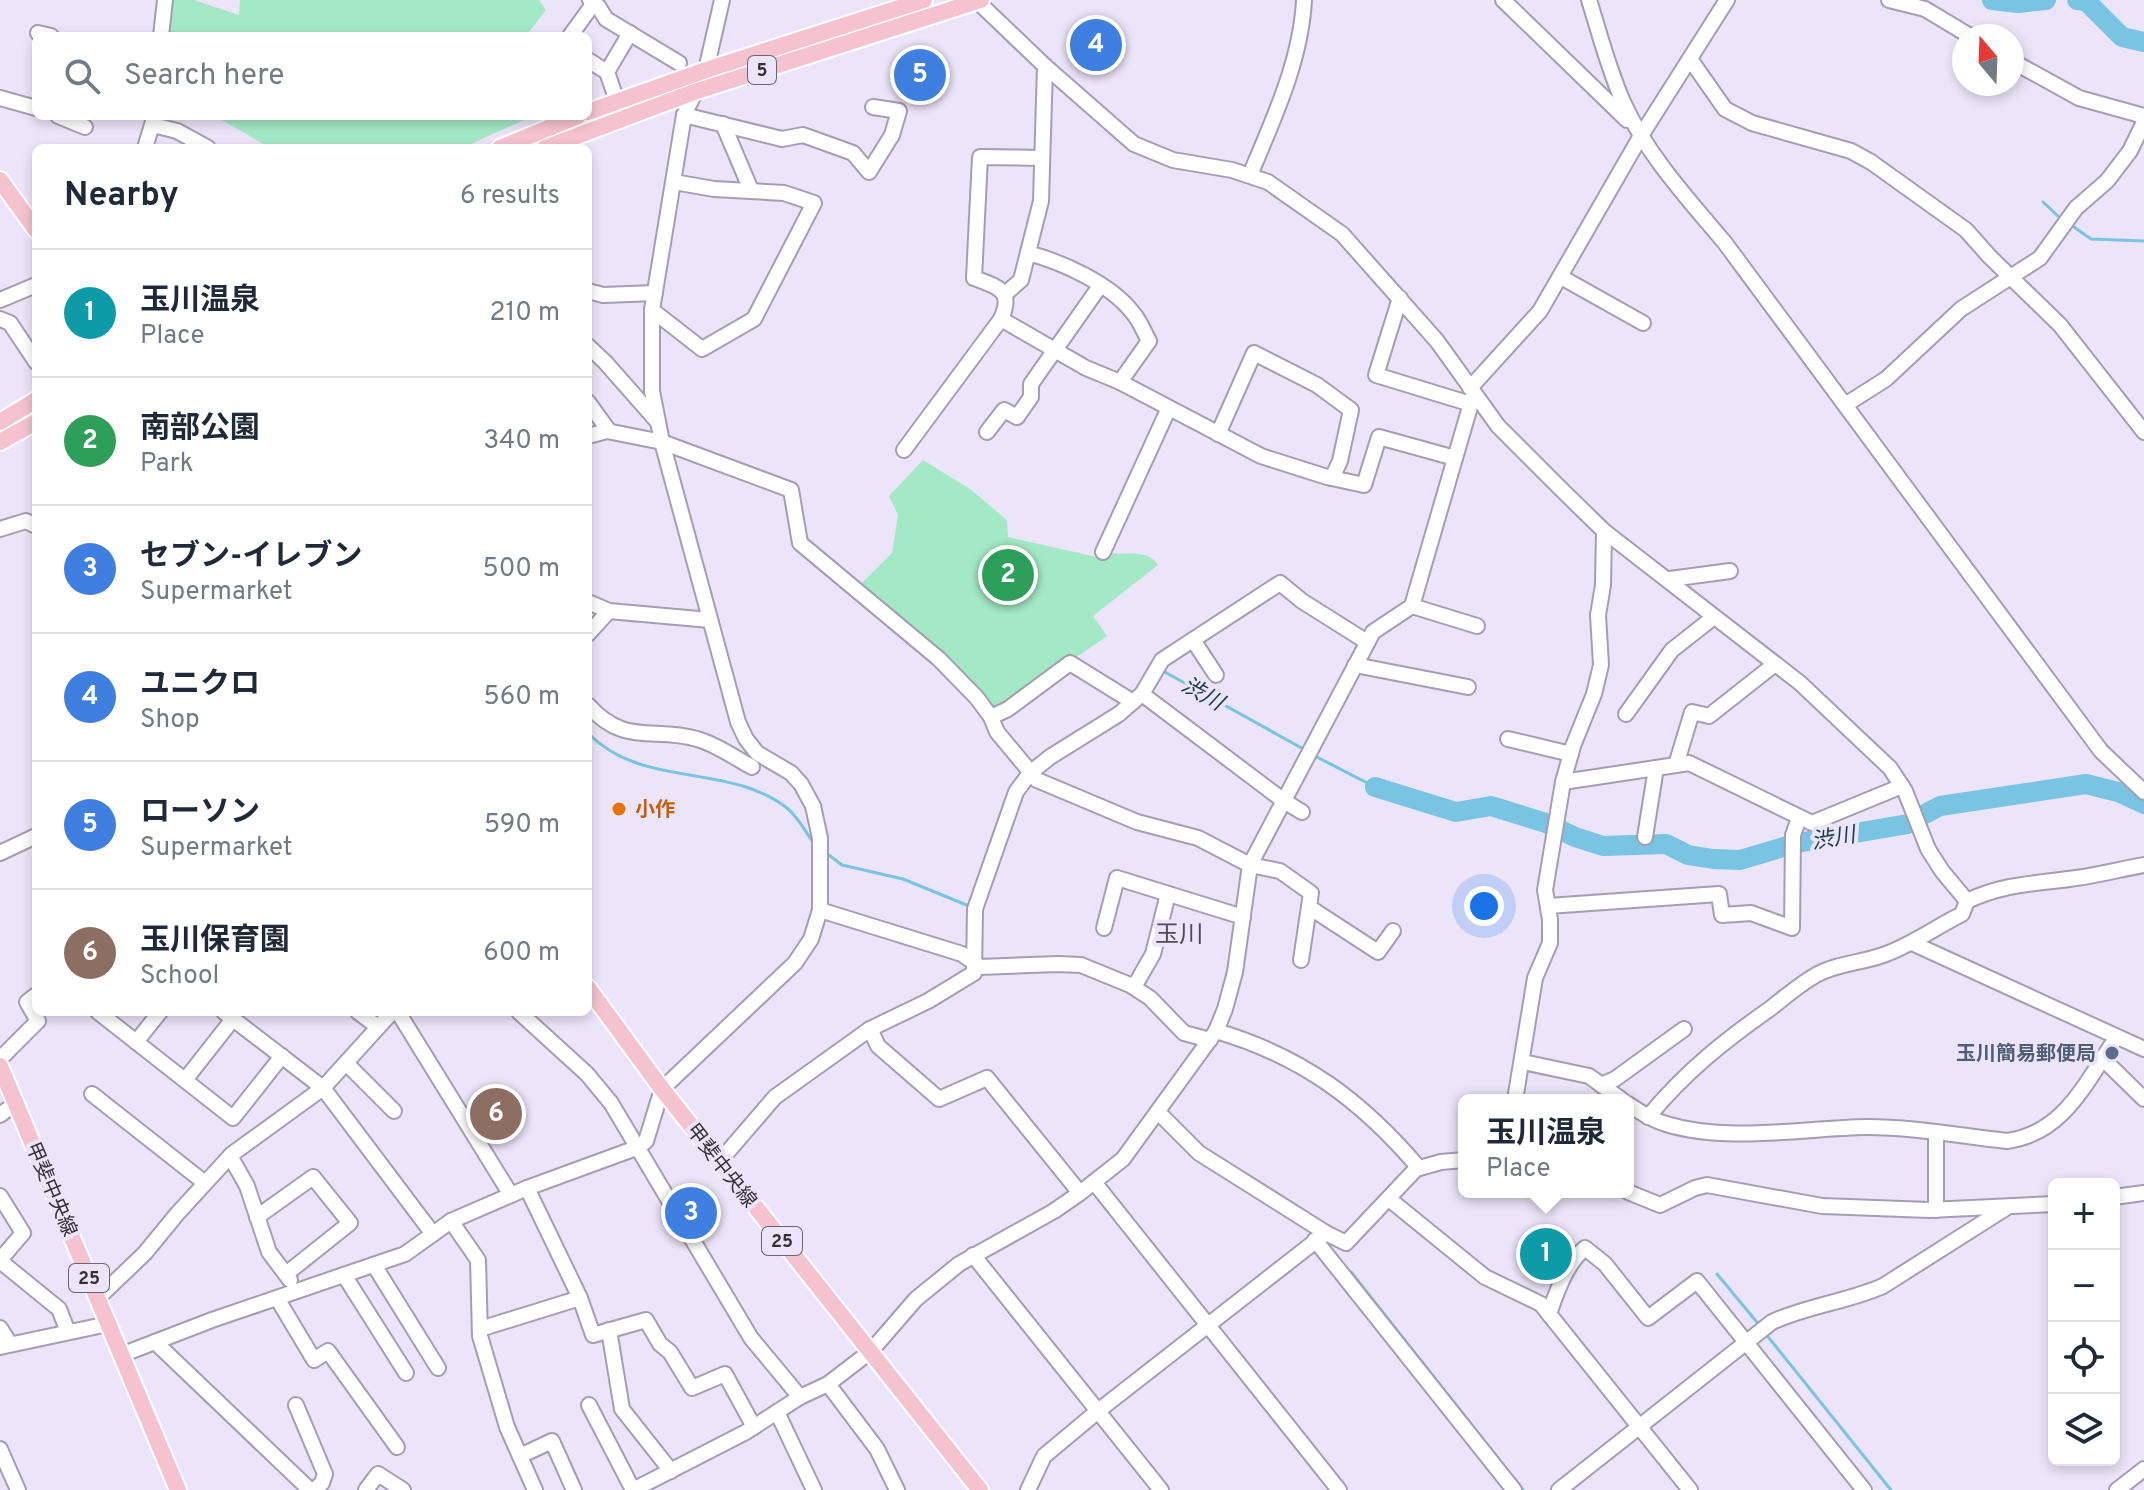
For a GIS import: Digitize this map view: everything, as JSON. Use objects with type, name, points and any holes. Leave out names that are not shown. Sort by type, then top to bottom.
[{"type":"main road","name":"5","points":[[592,110],[706,70],[924,0]]},
{"type":"main road","name":"5","points":[[556,144],[694,92],[978,0]]},
{"type":"main road","points":[[510,144],[568,120]]},
{"type":"main road","points":[[0,180],[32,224]]},
{"type":"main road","points":[[0,422],[32,402]]},
{"type":"main road","points":[[0,442],[32,424]]},
{"type":"main road","name":"甲斐中央線","points":[[592,993],[719,1162],[980,1490]]},
{"type":"main road","name":"甲斐中央線","points":[[0,1068],[178,1490]]},
{"type":"street","points":[[161,32],[165,0]]},
{"type":"street","points":[[121,1355],[405,1254],[451,1221],[527,1188],[639,1147],[646,1141],[662,1089],[795,963],[811,939],[820,910],[820,838],[813,806],[791,773],[757,753],[738,722],[662,442],[652,391],[652,310],[684,115],[706,70],[722,0]]},
{"type":"street","points":[[978,0],[1045,66],[1134,144],[1173,160],[1250,175],[1268,182],[1342,234],[1437,341],[1472,395],[1498,426],[1604,531],[1670,579],[1800,683],[1879,757],[1902,786],[1928,849],[1967,901]]},
{"type":"street","points":[[1250,175],[1280,103],[1297,45],[1304,0]]},
{"type":"street","points":[[1503,0],[1642,134]]},
{"type":"street","points":[[1589,0],[1625,107],[1680,190],[1725,243],[2101,751],[2144,792]]},
{"type":"street","points":[[589,1405],[633,1490],[754,1427],[800,1397],[828,1384],[871,1351],[916,1299],[973,1255],[1054,1211],[1123,1159],[1213,1036],[1235,972],[1250,865],[1373,632],[1412,606],[1472,395],[1525,330],[1561,277],[1582,235],[1642,134],[1727,0]]},
{"type":"street","points":[[1889,0],[1925,9],[1952,25]]},
{"type":"street","points":[[573,32],[592,2],[606,19],[679,63]]},
{"type":"street","points":[[607,72],[630,33]]},
{"type":"street","points":[[1690,59],[1725,109],[1752,123],[1831,144],[1871,162],[1966,230],[2060,325],[2144,432]]},
{"type":"street","points":[[592,63],[607,72],[617,101]]},
{"type":"street","points":[[1005,294],[1021,280],[1041,201],[1045,66]]},
{"type":"street","points":[[1845,405],[1886,379],[1961,309],[2040,258],[2076,208],[2107,181],[2130,151],[2144,119],[2079,98],[2024,68]]},
{"type":"street","points":[[0,98],[32,107]]},
{"type":"street","points":[[684,115],[782,139],[803,135],[853,153],[869,172],[892,135],[899,111],[873,107]]},
{"type":"street","points":[[68,120],[85,127]]},
{"type":"street","points":[[146,144],[154,120],[201,144]]},
{"type":"street","points":[[723,124],[751,190]]},
{"type":"street","points":[[904,450],[1001,319],[1007,306],[1005,294],[997,287],[974,278],[980,157],[1042,158]]},
{"type":"street","points":[[652,310],[702,349],[754,319],[814,203],[784,193],[714,189],[674,182]]},
{"type":"street","points":[[1028,253],[1055,260],[1100,286],[1133,312],[1149,341],[1120,382]]},
{"type":"street","points":[[1561,277],[1643,323]]},
{"type":"street","points":[[987,432],[1004,410],[1017,417],[1031,397],[1031,384],[1100,286]]},
{"type":"street","points":[[0,300],[32,287]]},
{"type":"street","points":[[592,292],[603,295],[655,293]]},
{"type":"street","points":[[1400,298],[1376,375],[1472,395]]},
{"type":"street","points":[[0,319],[10,323],[32,356]]},
{"type":"street","points":[[1001,319],[1086,368],[1120,382],[1168,410],[1261,456],[1332,478],[1364,485],[1379,437],[1455,458]]},
{"type":"street","points":[[592,350],[658,422]]},
{"type":"street","points":[[1218,434],[1254,353],[1317,385],[1351,410],[1340,461],[1332,478]]},
{"type":"street","points":[[592,408],[609,431]]},
{"type":"street","points":[[1103,552],[1168,410]]},
{"type":"street","points":[[592,435],[609,431],[662,442],[791,490],[800,543],[939,659],[977,698],[991,717],[997,732],[1030,773],[1050,786],[1137,822],[1198,838],[1250,865],[1280,871],[1311,893],[1301,960]]},
{"type":"street","points":[[0,529],[26,521],[32,524]]},
{"type":"street","points":[[1516,1094],[1535,978],[1550,943],[1545,890],[1563,782],[1601,665],[1598,615],[1603,585],[1604,531]]},
{"type":"street","points":[[1670,579],[1730,571]]},
{"type":"street","points":[[719,1162],[775,1097],[870,1029],[928,1001],[974,973],[975,909],[1016,792],[1030,773],[1050,757],[1119,714],[1138,698],[1162,660],[1280,583],[1302,601],[1367,642]]},
{"type":"street","points":[[592,604],[609,611],[710,620]]},
{"type":"street","points":[[1412,606],[1477,626]]},
{"type":"street","points":[[592,630],[609,611]]},
{"type":"street","points":[[1626,714],[1672,650],[1714,617]]},
{"type":"street","points":[[1193,640],[1216,675]]},
{"type":"street","points":[[991,717],[1008,709],[1070,663],[1138,698],[1302,812]]},
{"type":"street","points":[[1676,765],[1692,712],[1709,716],[1775,664]]},
{"type":"street","points":[[1355,665],[1468,687]]},
{"type":"street","points":[[592,708],[611,725],[642,735],[697,739],[752,767]]},
{"type":"street","points":[[1508,739],[1571,754]]},
{"type":"street","points":[[1563,782],[1689,763],[1812,823],[1902,786]]},
{"type":"street","points":[[1645,837],[1656,768]]},
{"type":"street","points":[[1548,906],[1719,894],[1722,915],[1751,913],[1792,928],[1793,843],[1799,818]]},
{"type":"street","points":[[0,853],[32,838]]},
{"type":"street","points":[[1648,1117],[1677,1082],[1720,1044],[1817,975],[1841,965],[1882,956],[1912,943],[1962,914],[1967,901],[1989,891],[2021,883],[2076,878],[2144,865]]},
{"type":"street","points":[[1104,928],[1117,878],[1243,917]]},
{"type":"street","points":[[1134,987],[1153,954],[1168,894]]},
{"type":"street","points":[[1309,907],[1378,952],[1393,931]]},
{"type":"street","points":[[820,910],[962,954],[976,964],[989,968],[1081,965],[1134,987],[1150,998],[1184,1033],[1213,1036],[1279,1053],[1310,1070],[1346,1095],[1390,1134],[1419,1168]]},
{"type":"street","points":[[1912,943],[2144,1049]]},
{"type":"street","points":[[0,1059],[38,1021],[35,1016]]},
{"type":"street","points":[[103,1016],[233,1118],[282,1056]]},
{"type":"street","points":[[136,1042],[157,1016]]},
{"type":"street","points":[[185,1080],[229,1016],[323,1088],[433,1234]]},
{"type":"street","points":[[363,1016],[378,1027]]},
{"type":"street","points":[[97,1299],[145,1253],[230,1156],[323,1088],[390,1016]]},
{"type":"street","points":[[398,1016],[511,1195]]},
{"type":"street","points":[[523,1016],[587,1074],[611,1103],[751,1338],[800,1397]]},
{"type":"street","points":[[870,1029],[878,1046],[939,1099],[987,1078],[1080,1193]]},
{"type":"street","points":[[1601,1085],[1615,1079],[1684,1029]]},
{"type":"street","points":[[1634,1108],[1667,1125],[1748,1134],[1870,1127],[2007,1141],[2029,1138],[2061,1117],[2117,1037]]},
{"type":"street","points":[[2102,1058],[2144,1099]]},
{"type":"street","points":[[1523,1062],[1577,1071],[1614,1094]]},
{"type":"street","points":[[346,1063],[394,1111]]},
{"type":"street","points":[[92,1094],[205,1183]]},
{"type":"street","points":[[0,1115],[16,1103]]},
{"type":"street","points":[[1158,1112],[1199,1153],[1320,1236],[1514,1490]]},
{"type":"street","points":[[1936,1134],[1936,1210]]},
{"type":"street","points":[[230,1156],[247,1186],[269,1252],[298,1290]]},
{"type":"street","points":[[1320,1236],[1346,1243],[1416,1169],[1458,1161]]},
{"type":"street","points":[[257,1217],[313,1177],[350,1223],[286,1274]]},
{"type":"street","points":[[1094,1182],[1339,1490]]},
{"type":"street","points":[[1634,1194],[1660,1205],[1707,1185],[1822,1206],[1936,1210],[2048,1204]]},
{"type":"street","points":[[527,1188],[580,1298],[593,1335],[646,1320],[692,1388],[725,1374],[754,1427]]},
{"type":"street","points":[[2120,1196],[2144,1193]]},
{"type":"street","points":[[0,1196],[23,1233],[0,1260],[59,1309],[68,1332]]},
{"type":"street","points":[[1389,1199],[1485,1277],[1541,1304],[1690,1490]]},
{"type":"street","points":[[1559,1490],[1772,1322],[1791,1313],[1883,1286],[2006,1208]]},
{"type":"street","points":[[451,1221],[478,1260],[480,1329],[507,1427],[535,1490]]},
{"type":"street","points":[[1028,1490],[1044,1456],[1320,1236]]},
{"type":"street","points":[[1549,1314],[1557,1290],[1577,1255],[1585,1248],[1605,1264],[1648,1318],[1697,1281],[1864,1490]]},
{"type":"street","points":[[973,1255],[1161,1490]]},
{"type":"street","points":[[374,1265],[438,1368]]},
{"type":"street","points":[[344,1275],[406,1373]]},
{"type":"street","points":[[277,1298],[314,1360],[328,1351],[397,1447]]},
{"type":"street","points":[[480,1329],[580,1298]]},
{"type":"street","points":[[0,1328],[5,1345],[108,1324]]},
{"type":"street","points":[[609,1330],[624,1412],[671,1471]]},
{"type":"street","points":[[155,1342],[319,1488],[325,1474],[296,1405]]},
{"type":"street","points":[[828,1384],[877,1449],[897,1490]]},
{"type":"street","points":[[600,1426],[624,1412]]},
{"type":"street","points":[[777,1412],[814,1490]]},
{"type":"street","points":[[520,1456],[552,1441],[574,1490]]},
{"type":"street","points":[[0,1449],[18,1490]]},
{"type":"street","points":[[2117,1490],[2144,1469]]},
{"type":"street","points":[[366,1490],[378,1474],[403,1490]]},
{"type":"green space","points":[[169,0],[194,0],[239,15],[240,0],[539,0],[546,10],[529,32],[165,32]]},
{"type":"green space","points":[[222,120],[524,120],[471,144],[263,144]]},
{"type":"green space","points":[[923,460],[970,489],[1007,520],[1008,537],[1101,558],[1108,553],[1148,556],[1158,565],[1093,616],[1107,636],[1006,706],[987,704],[860,585],[892,553],[898,515],[889,496]]},
{"type":"waterway","points":[[1992,0],[2018,3],[2046,0]]},
{"type":"waterway","points":[[2077,0],[2086,1],[2122,37],[2144,42]]},
{"type":"waterway","points":[[2043,202],[2058,216]]},
{"type":"waterway","points":[[2074,227],[2091,239],[2144,241]]},
{"type":"waterway","name":"渋川","points":[[1163,671],[1307,751]]},
{"type":"waterway","name":"渋川","points":[[592,736],[609,750],[633,762],[738,785],[764,794],[787,808],[813,842]]},
{"type":"waterway","name":"渋川","points":[[1313,755],[1375,787]]},
{"type":"waterway","name":"渋川","points":[[1925,814],[1940,806],[2086,784],[2118,792],[2144,804]]},
{"type":"waterway","name":"渋川","points":[[1375,787],[1456,812],[1491,806],[1546,823],[1603,846],[1666,844],[1688,855],[1713,859],[1740,860],[1797,843],[1908,824]]},
{"type":"waterway","name":"渋川","points":[[825,852],[842,865],[903,879],[969,906]]},
{"type":"waterway","points":[[1351,1272],[1523,1490]]},
{"type":"waterway","points":[[1717,1274],[1761,1327]]},
{"type":"waterway","points":[[1765,1333],[1891,1490]]},
{"type":"place","name":"ユニクロ","points":[[1096,45]]},
{"type":"place","name":"ローソン","points":[[920,75]]},
{"type":"place","name":"南部公園","points":[[1008,575]]},
{"type":"place","name":"小作","points":[[619,809]]},
{"type":"place","name":"玉川簡易郵便局","points":[[2112,1053]]},
{"type":"place","name":"玉川保育園","points":[[496,1114]]},
{"type":"place","name":"セブン-イレブン","points":[[691,1213]]},
{"type":"place","name":"玉川温泉","points":[[1546,1254]]},
{"type":"district","name":"玉川","points":[[1179,934]]}]
